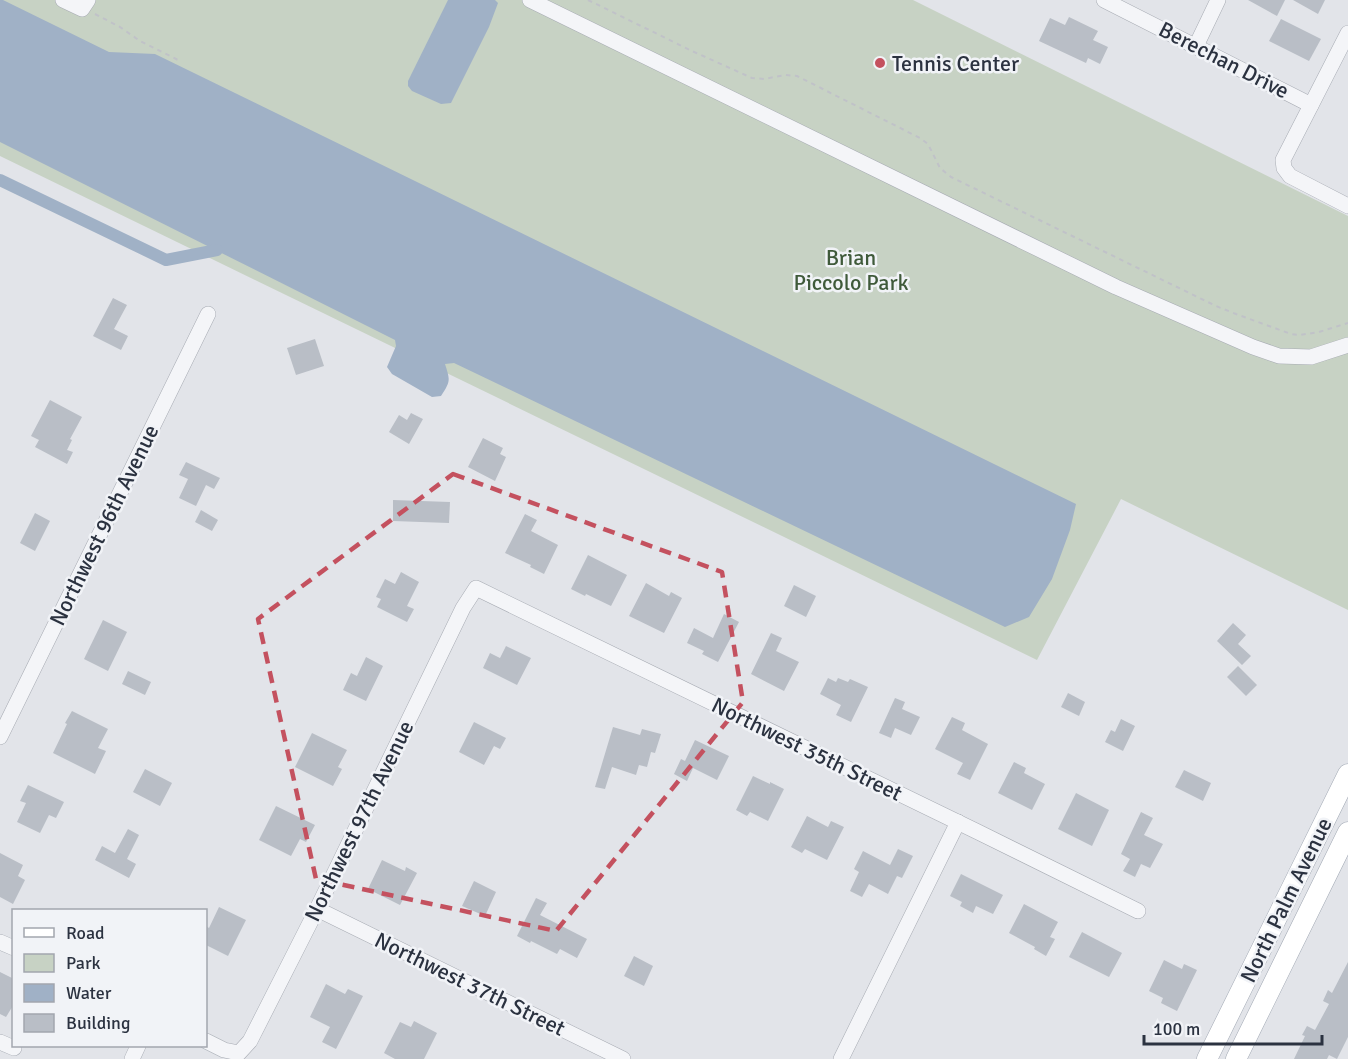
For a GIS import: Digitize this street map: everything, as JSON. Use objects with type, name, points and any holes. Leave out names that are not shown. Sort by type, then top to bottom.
[{"type":"main road","name":"North Palm Avenue","points":[[1207,1059],[1348,774]]},
{"type":"main road","name":"North Palm Avenue","points":[[1236,1059],[1348,832]]},
{"type":"street","points":[[63,0],[82,9],[89,6]]},
{"type":"street","name":"Berechan Drive","points":[[1104,0],[1311,105]]},
{"type":"street","points":[[1196,46],[1218,0]]},
{"type":"street","points":[[538,2],[1105,282],[1253,347],[1279,356],[1311,357],[1348,345]]},
{"type":"street","points":[[1348,33],[1283,160],[1284,168],[1290,176],[1348,206]]},
{"type":"street","name":"Northwest 96th Avenue","points":[[0,737],[208,314]]},
{"type":"street","name":"Northwest 35th Street","points":[[476,588],[1138,911]]},
{"type":"street","name":"Northwest 97th Avenue","points":[[207,1042],[224,1050],[239,1053],[250,1041],[464,608],[476,588]]},
{"type":"street","points":[[842,1059],[958,822]]},
{"type":"street","name":"Northwest 37th Street","points":[[316,909],[623,1059]]},
{"type":"path","points":[[588,0],[752,78],[764,79],[785,75],[805,80],[920,138],[928,144],[940,168],[951,177],[1216,306],[1291,334],[1319,332],[1348,323]]},
{"type":"path","points":[[89,6],[140,41],[180,60]]},
{"type":"highlighted area","points":[[453,474],[722,572],[743,702],[556,931],[316,879],[258,619]]},
{"type":"green space","name":"Brian Piccolo Park","points":[[0,0],[913,0],[1348,216],[1348,610],[1121,499],[1037,660],[0,156]]},
{"type":"water","points":[[0,0],[109,52],[155,54],[1076,504],[1070,530],[1052,579],[1029,617],[1005,627],[454,363],[445,364],[449,377],[441,396],[432,397],[392,374],[387,367],[396,346],[395,340],[0,142]]},
{"type":"water","points":[[448,0],[495,0],[498,3],[489,27],[451,103],[441,104],[412,91],[408,86],[408,81]]},
{"type":"building","points":[[1248,0],[1285,0],[1277,16]]},
{"type":"building","points":[[1293,0],[1325,0],[1318,14]]},
{"type":"building","points":[[1069,17],[1098,31],[1093,40],[1108,47],[1100,64],[1088,58],[1086,63],[1039,41],[1050,18],[1065,25]]},
{"type":"building","points":[[1281,19],[1321,39],[1309,61],[1269,41]]},
{"type":"building","points":[[113,298],[127,305],[114,329],[128,336],[121,350],[93,336]]},
{"type":"building","points":[[315,339],[324,366],[296,375],[287,348]]},
{"type":"building","points":[[50,400],[82,417],[70,439],[72,440],[67,450],[73,452],[67,464],[35,447],[39,440],[31,436]]},
{"type":"building","points":[[411,413],[423,419],[409,444],[389,432],[399,415],[407,420]]},
{"type":"building","points":[[483,438],[503,448],[500,454],[506,457],[495,481],[468,467]]},
{"type":"building","points":[[186,462],[220,478],[214,489],[206,485],[196,506],[179,498],[188,479],[179,475]]},
{"type":"building","points":[[393,500],[450,502],[449,523],[393,521]]},
{"type":"building","points":[[201,510],[218,520],[212,531],[195,522]]},
{"type":"building","points":[[35,513],[50,521],[35,551],[20,543]]},
{"type":"building","points":[[525,514],[537,520],[531,531],[558,545],[544,574],[505,553]]},
{"type":"building","points":[[588,555],[627,575],[611,606],[571,589]]},
{"type":"building","points":[[401,572],[419,582],[407,606],[414,609],[407,622],[377,607],[381,599],[376,597],[385,579],[395,584]]},
{"type":"building","points":[[646,583],[669,596],[671,592],[682,598],[664,633],[629,616]]},
{"type":"building","points":[[794,585],[816,596],[806,617],[784,606]]},
{"type":"building","points":[[724,614],[739,622],[718,662],[702,654],[704,651],[687,643],[694,628],[713,638]]},
{"type":"building","points":[[103,620],[127,632],[108,671],[84,659]]},
{"type":"building","points":[[1233,623],[1246,635],[1238,644],[1251,656],[1242,665],[1217,641]]},
{"type":"building","points":[[771,633],[782,638],[776,651],[799,662],[784,691],[751,674]]},
{"type":"building","points":[[506,646],[531,658],[517,685],[483,668],[490,653],[500,658]]},
{"type":"building","points":[[366,657],[383,666],[366,701],[343,690],[351,673],[357,676]]},
{"type":"building","points":[[1238,666],[1257,685],[1246,696],[1227,677]]},
{"type":"building","points":[[128,671],[151,682],[145,695],[122,684]]},
{"type":"building","points":[[828,678],[836,682],[838,678],[848,682],[850,679],[868,687],[851,722],[836,715],[841,705],[820,694]]},
{"type":"building","points":[[1068,693],[1085,702],[1079,716],[1061,707]]},
{"type":"building","points":[[895,698],[905,702],[902,709],[920,717],[911,735],[895,728],[891,738],[879,733]]},
{"type":"building","points":[[72,711],[108,729],[98,748],[106,751],[95,774],[53,753]]},
{"type":"building","points":[[952,717],[965,723],[962,730],[988,744],[970,780],[957,774],[963,763],[935,749]]},
{"type":"building","points":[[1121,719],[1135,726],[1123,751],[1105,742],[1111,730],[1115,732]]},
{"type":"building","points":[[474,722],[506,738],[500,749],[494,746],[484,765],[459,752]]},
{"type":"building","points":[[613,727],[640,735],[642,729],[661,734],[655,753],[651,752],[647,767],[639,765],[636,775],[612,767],[605,789],[595,787]]},
{"type":"building","points":[[312,733],[347,750],[338,767],[342,769],[333,786],[295,767]]},
{"type":"building","points":[[695,740],[729,756],[717,780],[693,768],[687,781],[674,774],[681,759],[685,761]]},
{"type":"building","points":[[1014,762],[1026,768],[1024,773],[1045,784],[1032,810],[998,793]]},
{"type":"building","points":[[145,769],[172,783],[160,806],[133,792]]},
{"type":"building","points":[[1184,770],[1211,783],[1203,801],[1175,787]]},
{"type":"building","points":[[753,776],[784,789],[768,821],[750,812],[747,816],[736,810]]},
{"type":"building","points":[[28,785],[64,802],[56,818],[49,815],[40,833],[17,822],[26,803],[20,801]]},
{"type":"building","points":[[1076,793],[1109,810],[1092,846],[1058,829]]},
{"type":"building","points":[[276,806],[315,825],[306,842],[300,839],[291,856],[259,840]]},
{"type":"building","points":[[1141,812],[1153,818],[1144,835],[1163,844],[1150,868],[1141,864],[1135,877],[1123,871],[1130,859],[1121,854]]},
{"type":"building","points":[[807,816],[828,827],[831,821],[844,827],[827,860],[805,849],[802,853],[791,847]]},
{"type":"building","points":[[128,829],[139,835],[127,859],[136,864],[129,878],[95,860],[102,846],[115,853]]},
{"type":"building","points":[[898,849],[913,856],[902,878],[897,876],[888,894],[869,884],[862,897],[850,891],[859,872],[854,869],[863,851],[890,865]]},
{"type":"building","points":[[0,853],[23,865],[18,876],[25,880],[13,904],[0,897]]},
{"type":"building","points":[[382,860],[405,871],[406,867],[417,873],[400,905],[368,889]]},
{"type":"building","points":[[961,874],[1003,895],[993,914],[976,906],[973,913],[960,906],[962,902],[950,896]]},
{"type":"building","points":[[474,881],[496,892],[485,916],[462,906]]},
{"type":"building","points":[[536,898],[547,903],[540,915],[587,939],[577,958],[560,949],[557,954],[517,936]]},
{"type":"building","points":[[1024,904],[1058,922],[1050,937],[1055,939],[1046,956],[1034,949],[1035,947],[1009,933]]},
{"type":"building","points":[[219,907],[246,920],[228,956],[207,946],[207,927],[209,928]]},
{"type":"building","points":[[1082,932],[1122,953],[1109,977],[1069,957]]},
{"type":"building","points":[[634,956],[653,966],[644,986],[624,976]]},
{"type":"building","points":[[1164,960],[1182,969],[1184,964],[1197,970],[1177,1011],[1161,1003],[1163,998],[1149,991]]},
{"type":"building","points":[[1348,962],[1348,1037],[1337,1059],[1329,1055],[1327,1059],[1294,1059],[1305,1036],[1302,1035],[1307,1026],[1315,1030],[1329,1004],[1323,1001],[1328,990],[1332,993]]},
{"type":"building","points":[[0,972],[12,978],[12,1007],[6,1017],[0,1014]]},
{"type":"building","points":[[326,984],[345,994],[348,989],[363,996],[336,1049],[322,1042],[330,1027],[310,1017]]},
{"type":"building","points":[[414,1021],[437,1033],[424,1059],[395,1059],[384,1053],[400,1022],[411,1027]]},
{"type":"waterway","points":[[0,180],[166,260],[217,250]]},
{"type":"place","name":"Tennis Center","points":[[880,63]]}]
